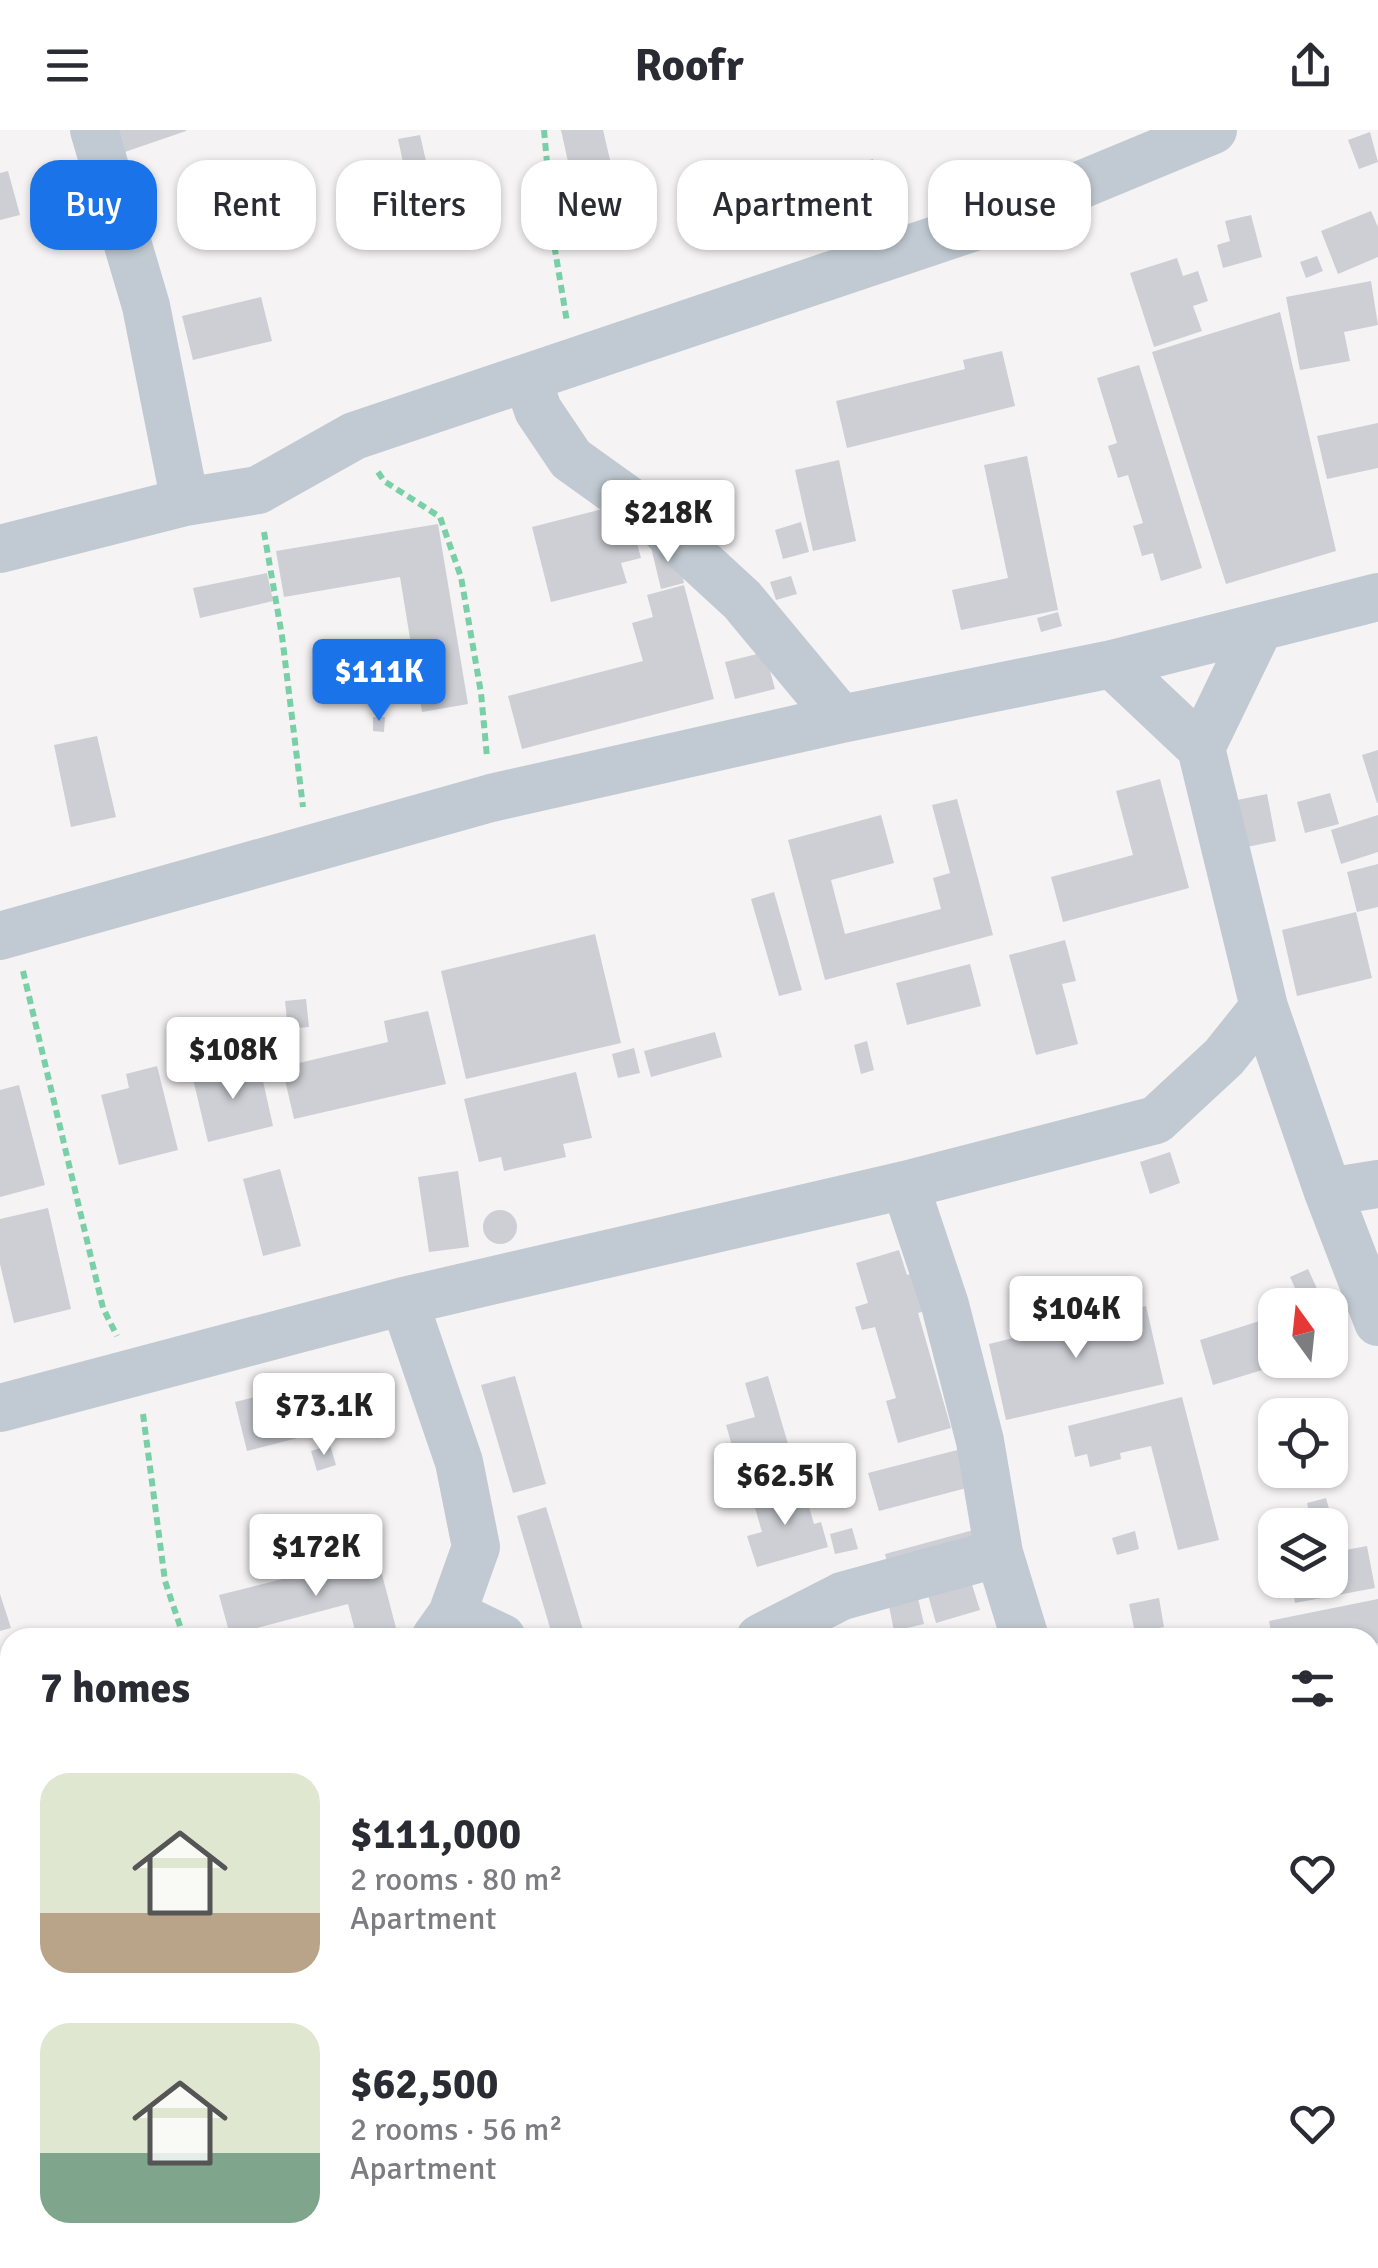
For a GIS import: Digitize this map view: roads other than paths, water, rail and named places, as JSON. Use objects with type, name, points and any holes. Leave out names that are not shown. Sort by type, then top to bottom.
[{"type":"street","points":[[94,130],[146,306],[185,502]]},
{"type":"street","points":[[0,549],[185,502],[258,490],[354,436],[1001,218],[1213,130]]},
{"type":"street","points":[[527,378],[538,410],[571,459],[652,517],[742,600],[841,720]]},
{"type":"street","points":[[7,934],[492,798],[1112,664],[1378,597]]},
{"type":"street","points":[[1200,748],[1259,628]]},
{"type":"street","points":[[1112,664],[1200,748],[1264,1007],[1378,1322]]},
{"type":"street","points":[[0,1408],[404,1301],[905,1185],[1156,1120],[1224,1057],[1264,1007]]},
{"type":"street","points":[[1328,1192],[1378,1184]]},
{"type":"street","points":[[905,1185],[945,1305],[980,1441],[999,1553],[1022,1628]]},
{"type":"street","points":[[404,1301],[459,1462],[476,1548],[444,1626]]},
{"type":"street","points":[[780,1628],[842,1596],[999,1553]]}]
